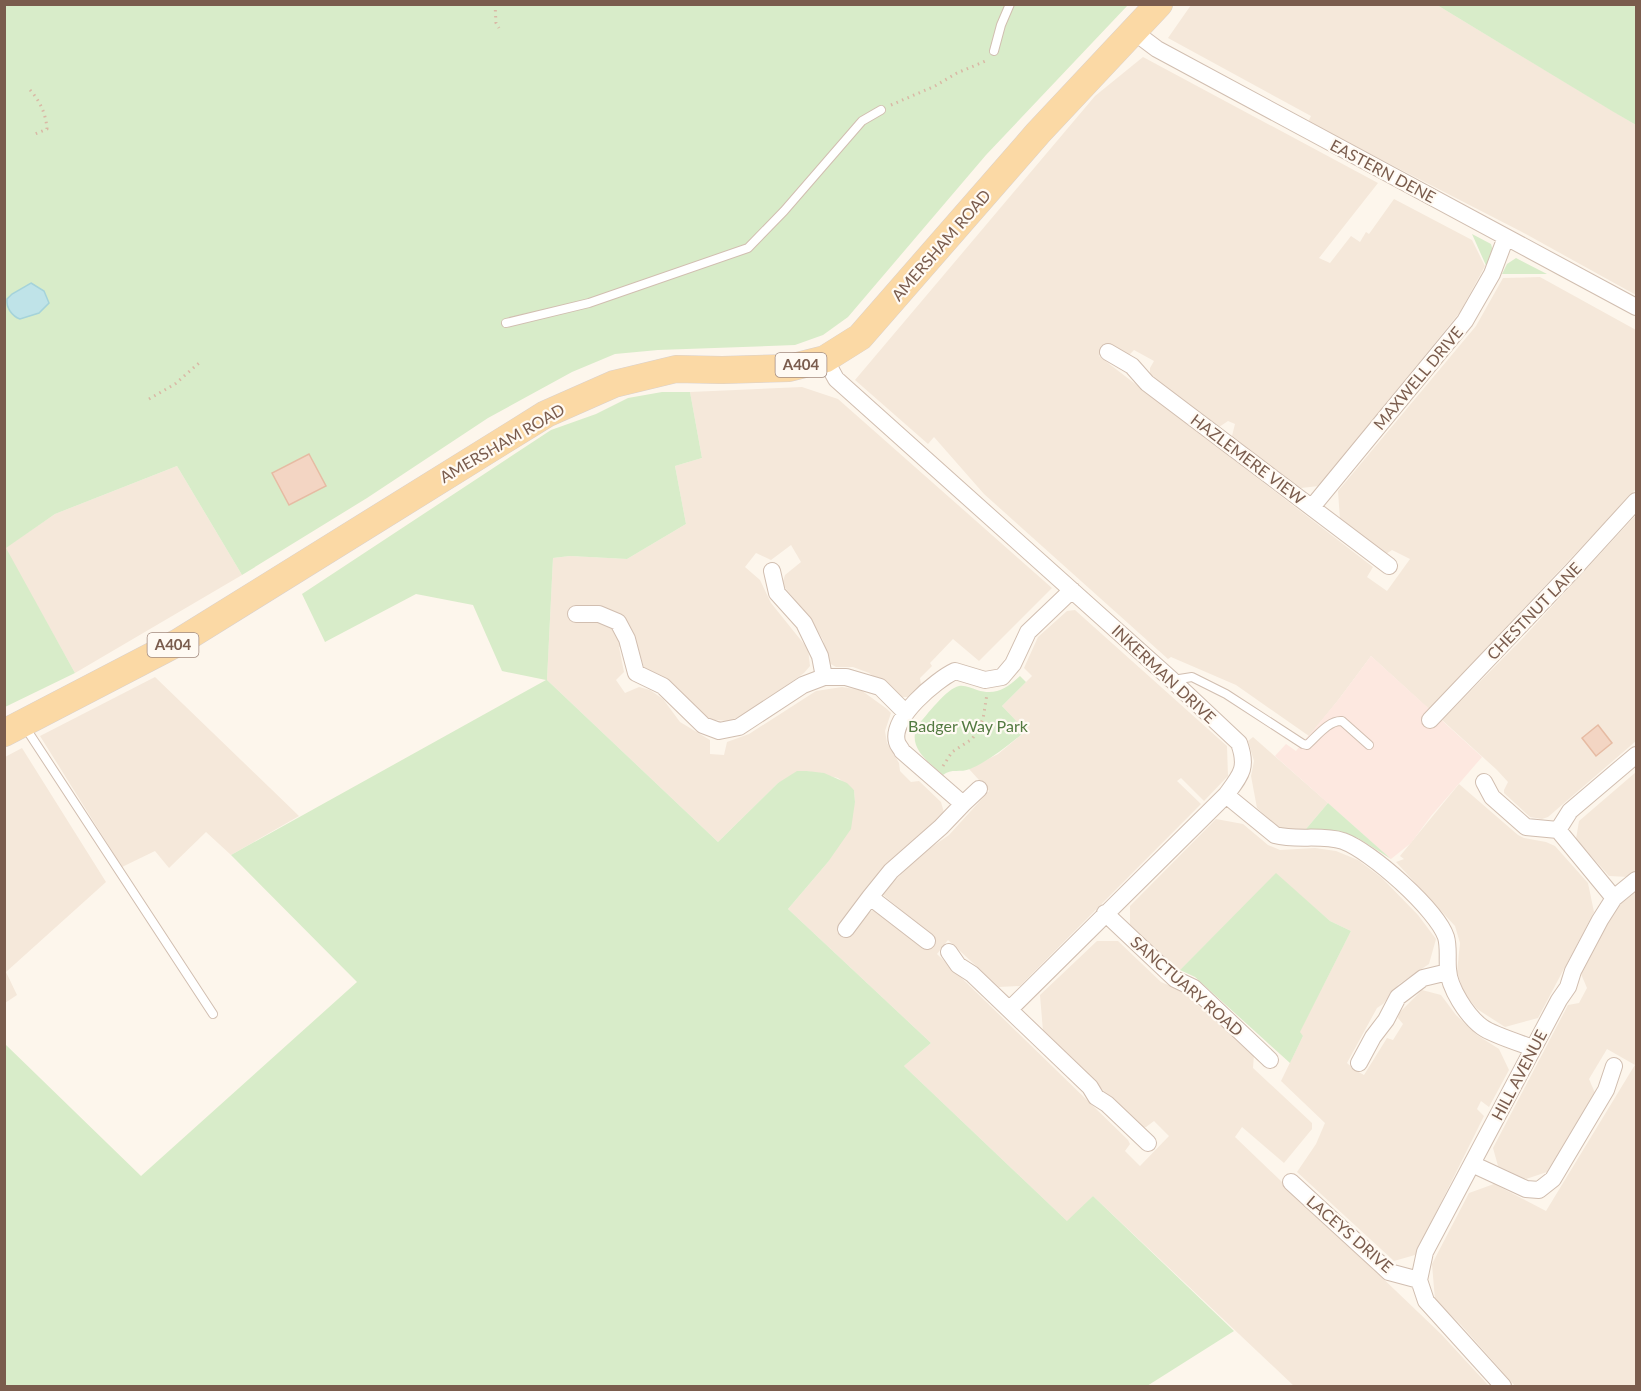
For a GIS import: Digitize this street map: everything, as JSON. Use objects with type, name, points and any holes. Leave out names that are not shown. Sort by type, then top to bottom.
[{"type":"main road","name":"AMERSHAM ROAD","points":[[14,729],[179,642],[546,414],[614,384],[676,369],[789,368],[825,359],[860,337],[1038,133],[1159,4]]},
{"type":"street","name":"EASTERN DENE","points":[[1133,31],[1157,49],[1636,307]]},
{"type":"street","name":"MAXWELL DRIVE","points":[[1312,507],[1465,321],[1492,274],[1506,237]]},
{"type":"street","name":"HAZLEMERE VIEW","points":[[1108,352],[1132,366],[1147,383],[1389,566]]},
{"type":"street","name":"INKERMAN DRIVE","points":[[825,359],[836,379],[1172,680],[1239,743],[1244,757],[1242,773],[1226,795],[1010,1009]]},
{"type":"street","name":"CHESTNUT LANE","points":[[1430,720],[1574,570],[1636,501]]},
{"type":"street","points":[[772,571],[777,593],[804,623],[820,656],[824,676]]},
{"type":"street","points":[[963,804],[902,750],[897,743],[897,729],[906,713],[943,676],[955,671],[985,680],[1002,677],[1013,664],[1028,632],[1072,590]]},
{"type":"street","points":[[576,614],[599,614],[618,622],[627,639],[636,674],[663,686],[703,725],[719,731],[739,727],[803,686],[824,676],[846,677],[880,687],[906,713]]},
{"type":"street","points":[[1558,830],[1570,811],[1636,755]]},
{"type":"street","points":[[1484,782],[1492,797],[1526,827],[1558,830],[1614,898]]},
{"type":"street","points":[[846,929],[891,871],[941,827],[979,789]]},
{"type":"street","points":[[1226,795],[1275,835],[1343,841],[1376,859],[1436,918],[1446,939],[1448,972],[1456,998],[1482,1028],[1533,1048]]},
{"type":"street","name":"HILL AVENUE","points":[[1419,1280],[1425,1252],[1533,1048],[1568,987],[1573,971],[1600,920],[1614,898],[1636,880]]},
{"type":"street","points":[[870,897],[927,941]]},
{"type":"street","name":"SANCTUARY ROAD","points":[[1105,913],[1174,979],[1194,988],[1270,1060]]},
{"type":"street","points":[[949,952],[958,965],[972,974],[1010,1009],[1090,1087],[1096,1097],[1107,1104],[1148,1143]]},
{"type":"street","points":[[1359,1063],[1398,997],[1422,978],[1448,972]]},
{"type":"street","points":[[1472,1164],[1526,1189],[1539,1190],[1553,1179],[1606,1090],[1614,1066]]},
{"type":"street","name":"LACEYS DRIVE","points":[[1291,1182],[1389,1272],[1419,1280]]},
{"type":"street","points":[[1419,1280],[1426,1301],[1503,1386]]},
{"type":"lane","points":[[994,51],[1010,4]]},
{"type":"lane","points":[[506,323],[589,303],[748,248],[784,211],[862,121],[881,110]]},
{"type":"lane","points":[[1172,680],[1192,677],[1226,694],[1303,744],[1307,745],[1338,720],[1369,745]]},
{"type":"lane","points":[[14,729],[213,1014]]},
{"type":"path","points":[[495,4],[496,23],[499,28]]},
{"type":"path","points":[[881,110],[986,61],[994,51]]},
{"type":"path","points":[[30,90],[39,102],[47,124],[47,129],[35,134]]},
{"type":"path","points":[[149,399],[175,384],[199,363]]},
{"type":"path","points":[[935,779],[952,752],[972,739],[977,732],[983,719],[987,694],[985,680]]},
{"type":"shaded area","points":[[1191,5],[1437,5],[1636,125],[1636,295],[1522,232],[1308,122],[1311,116],[1168,38]]},
{"type":"shaded area","points":[[1143,57],[1378,183],[1319,258],[1330,263],[1351,236],[1360,242],[1366,232],[1369,234],[1394,199],[1472,240],[1485,266],[1460,312],[1319,486],[1301,488],[1231,440],[1235,424],[1228,421],[1219,427],[1212,427],[1150,376],[1150,368],[1154,361],[1134,350],[1129,355],[1123,355],[1111,344],[1106,346],[1099,356],[1373,567],[1367,577],[1387,591],[1410,559],[1392,550],[1386,554],[1340,520],[1338,491],[1476,326],[1503,278],[1540,277],[1636,330],[1636,489],[1429,709],[1371,656],[1309,736],[1236,685],[1171,657],[1168,659],[984,494],[934,437],[928,444],[855,380],[1095,96]]},
{"type":"shaded area","points":[[802,387],[838,399],[1052,588],[979,661],[953,639],[930,663],[932,666],[920,678],[921,685],[908,697],[902,697],[869,673],[853,667],[836,667],[829,663],[823,640],[810,618],[782,584],[785,575],[801,562],[791,545],[771,560],[756,553],[745,567],[760,580],[771,603],[808,649],[810,666],[804,673],[749,712],[730,721],[714,720],[702,715],[679,689],[662,676],[644,668],[637,644],[619,647],[624,672],[616,680],[625,693],[639,687],[650,690],[663,699],[680,722],[710,740],[710,754],[724,755],[727,742],[749,734],[816,691],[842,687],[861,690],[887,709],[891,713],[885,731],[887,743],[899,763],[900,771],[911,782],[919,781],[941,802],[945,816],[855,924],[873,910],[932,936],[882,894],[920,855],[949,835],[989,791],[969,769],[998,754],[1026,731],[1002,706],[1032,676],[1024,668],[1038,637],[1067,611],[1075,610],[1227,746],[1228,776],[1204,801],[1181,778],[1177,781],[1201,804],[1020,986],[999,987],[948,940],[937,954],[1128,1140],[1130,1144],[1125,1151],[1140,1166],[1169,1136],[1154,1121],[1141,1128],[1043,1031],[1040,995],[1097,941],[1118,941],[1161,982],[1182,991],[1254,1054],[1253,1068],[1312,1123],[1312,1129],[1284,1163],[1242,1127],[1235,1137],[1441,1334],[1489,1386],[1294,1386],[1093,1196],[1068,1222],[904,1066],[931,1043],[788,909],[828,862],[855,802],[854,790],[838,778],[807,771],[778,783],[718,842],[547,680],[553,558],[570,556],[627,559],[686,524],[675,466],[702,458],[690,392]]},
{"type":"shaded area","points":[[177,466],[242,575],[75,673],[5,548],[55,514]]},
{"type":"shaded area","points":[[1636,515],[1636,741],[1548,817],[1542,819],[1530,817],[1504,793],[1508,782],[1442,720],[1522,639]]},
{"type":"shaded area","points":[[1371,656],[1482,757],[1411,843],[1391,859],[1275,756],[1286,744],[1296,751]]},
{"type":"shaded area","points":[[155,677],[299,816],[231,855],[206,832],[169,868],[155,851],[122,867],[40,736]]},
{"type":"shaded area","points":[[1253,737],[1328,803],[1306,829],[1280,829],[1257,808],[1251,776],[1254,761],[1248,741]]},
{"type":"shaded area","points":[[22,748],[106,882],[6,972],[17,995],[5,1003],[5,757]]},
{"type":"shaded area","points":[[1636,772],[1636,871],[1629,877],[1609,876],[1576,839],[1579,821]]},
{"type":"shaded area","points":[[1459,784],[1518,835],[1555,846],[1588,883],[1594,912],[1538,1018],[1505,1027],[1477,1009],[1464,993],[1457,972],[1460,943],[1455,926],[1396,862],[1404,859],[1400,856]]},
{"type":"shaded area","points":[[1216,819],[1243,824],[1268,845],[1280,850],[1315,848],[1336,851],[1358,860],[1382,878],[1418,915],[1436,939],[1429,964],[1399,984],[1377,1008],[1347,1063],[1355,1070],[1364,1075],[1387,1038],[1393,1040],[1403,1024],[1398,1018],[1399,1013],[1422,990],[1441,995],[1456,1015],[1477,1035],[1499,1049],[1509,1070],[1489,1107],[1481,1101],[1477,1109],[1484,1116],[1415,1255],[1394,1261],[1297,1172],[1316,1144],[1325,1123],[1281,1081],[1303,1036],[1299,1033],[1351,931],[1330,921],[1276,874],[1180,970],[1171,967],[1130,927],[1130,906]]},
{"type":"shaded area","points":[[1636,892],[1636,1386],[1515,1386],[1461,1325],[1435,1300],[1432,1264],[1469,1193],[1494,1184],[1546,1211],[1635,1065],[1607,1049],[1589,1079],[1595,1093],[1547,1172],[1526,1179],[1498,1166],[1493,1148],[1568,1005],[1579,1003],[1587,988],[1581,974],[1612,913]]},
{"type":"green space","points":[[5,5],[1128,5],[986,155],[848,317],[823,335],[795,345],[658,350],[615,354],[572,372],[488,418],[367,498],[242,575],[177,466],[55,514],[6,548],[75,673],[5,707]]},
{"type":"green space","points":[[1437,5],[1636,5],[1636,125],[1612,111]]},
{"type":"green space","points":[[1472,234],[1491,244],[1493,251],[1488,270]]},
{"type":"green space","points":[[1516,258],[1547,274],[1502,274],[1507,264]]},
{"type":"green space","points":[[662,392],[690,392],[702,458],[675,466],[686,524],[627,559],[570,556],[553,558],[547,680],[718,842],[778,783],[797,771],[824,773],[847,783],[854,790],[855,802],[851,829],[828,862],[788,909],[931,1043],[904,1066],[1067,1221],[1093,1196],[1234,1331],[1147,1386],[5,1386],[5,1044],[141,1176],[357,982],[231,855],[546,680],[502,671],[473,605],[416,594],[325,642],[302,594],[551,430],[596,414],[628,398]]},
{"type":"green space","name":"Badger Way Park","points":[[1020,676],[1026,682],[1002,706],[1026,731],[1006,747],[970,769],[943,775],[921,753],[915,740],[918,725],[954,688],[961,686],[984,692],[996,691],[1006,687]]},
{"type":"green space","points":[[1328,803],[1391,859],[1358,838],[1328,830],[1306,829]]},
{"type":"green space","points":[[1276,873],[1330,921],[1351,931],[1300,1032],[1303,1036],[1290,1063],[1195,977],[1180,970]]},
{"type":"water","points":[[31,283],[44,291],[49,303],[39,313],[20,319],[10,311],[7,299]]},
{"type":"building","points":[[309,454],[326,486],[289,505],[272,473]]},
{"type":"building","points":[[1598,725],[1612,743],[1596,756],[1582,738]]}]
